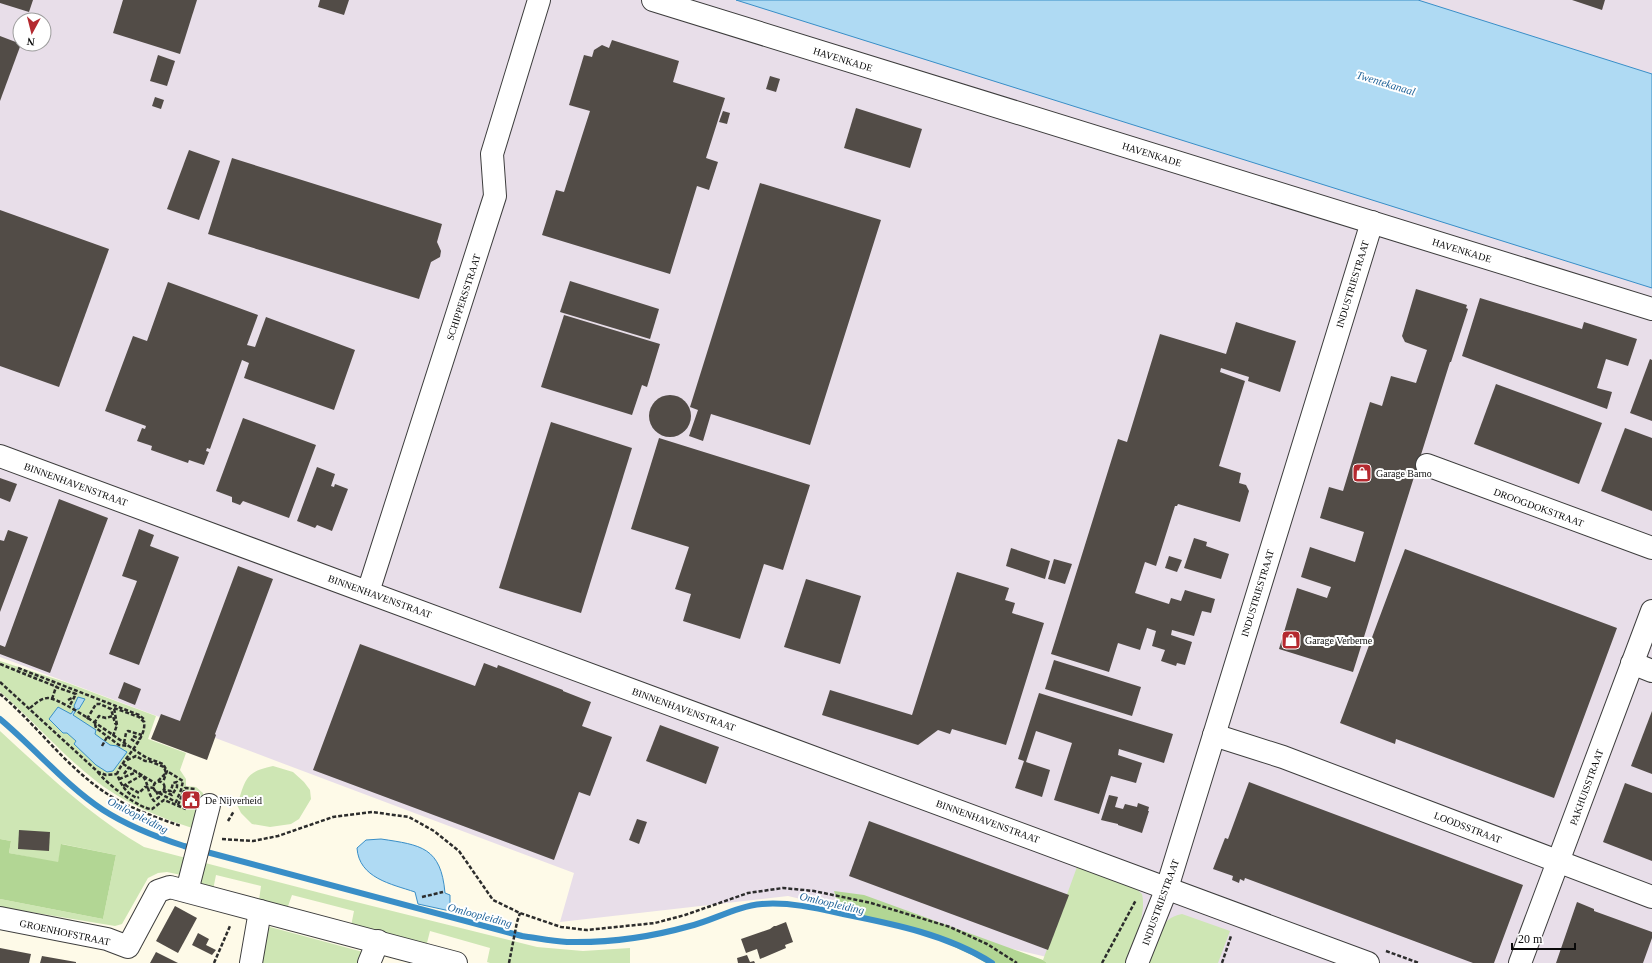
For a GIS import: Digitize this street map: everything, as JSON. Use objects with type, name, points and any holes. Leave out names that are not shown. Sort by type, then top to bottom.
[{"type":"street","name":"SCHIPPERSSTRAAT","points":[[368,592],[495,196],[492,154],[539,0]]},
{"type":"street","name":"HAVENKADE","points":[[653,0],[1652,310]]},
{"type":"street","name":"INDUSTRIESTRAAT","points":[[1137,963],[1157,884],[1214,735],[1372,222]]},
{"type":"street","name":"BINNENHAVENSTRAAT","points":[[0,456],[1368,963]]},
{"type":"street","name":"DROOGDOKSTRAAT","points":[[1427,465],[1652,548]]},
{"type":"street","name":"PAKHUISSTRAAT","points":[[1520,963],[1652,611]]},
{"type":"street","points":[[1632,663],[1652,671]]},
{"type":"street","name":"LOODSSTRAAT","points":[[1214,735],[1283,757],[1652,897]]},
{"type":"street","points":[[187,891],[201,836],[199,808]]},
{"type":"street","name":"GROENHOFSTRAAT","points":[[0,918],[107,939],[124,955],[158,891],[170,887],[378,941],[456,963]]},
{"type":"street","points":[[252,963],[260,911]]},
{"type":"street","points":[[369,963],[378,941]]},
{"type":"path","points":[[0,664],[76,694],[70,708]]},
{"type":"path","points":[[18,668],[139,715],[144,719],[144,730],[142,735],[118,774],[119,779],[131,795],[137,798],[139,797]]},
{"type":"path","points":[[0,682],[30,708],[98,772],[101,777],[145,808],[152,809],[164,800],[199,808]]},
{"type":"path","points":[[52,700],[57,687]]},
{"type":"path","points":[[0,694],[79,771],[106,793],[201,836],[253,840],[278,836],[333,817],[372,812],[409,817],[434,831],[459,851],[493,900],[520,913],[561,927],[587,930],[655,923],[685,915],[748,893],[783,888],[814,891],[871,903],[950,927],[987,944],[1017,963]]},
{"type":"path","points":[[68,700],[75,697]]},
{"type":"path","points":[[30,708],[36,702],[44,699],[52,700],[70,708],[147,758],[164,764],[167,771],[183,781],[181,793],[176,802],[148,787],[145,787],[139,793],[124,786]]},
{"type":"path","points":[[87,719],[98,704],[112,709],[115,723],[117,725]]},
{"type":"path","points":[[113,736],[117,725],[114,708],[139,717],[144,722]]},
{"type":"path","points":[[94,724],[99,716],[106,718],[113,716]]},
{"type":"path","points":[[94,724],[96,728],[107,738],[119,745],[128,746]]},
{"type":"path","points":[[124,743],[126,733],[128,731],[142,735]]},
{"type":"path","points":[[137,743],[132,737],[140,739]]},
{"type":"path","points":[[103,743],[107,738]]},
{"type":"path","points":[[126,760],[136,756],[144,761],[150,760],[164,766],[166,773],[157,782],[156,791],[159,797],[154,801],[149,795],[146,780],[142,775]]},
{"type":"path","points":[[123,764],[157,782],[162,782]]},
{"type":"path","points":[[124,774],[129,767]]},
{"type":"path","points":[[162,782],[167,771]]},
{"type":"path","points":[[98,772],[110,775],[118,774]]},
{"type":"path","points":[[119,779],[137,772]]},
{"type":"path","points":[[124,786],[142,775]]},
{"type":"path","points":[[162,782],[165,785],[163,791]]},
{"type":"path","points":[[156,791],[163,791],[171,791],[173,783],[177,782],[177,787],[172,795],[163,791]]},
{"type":"path","points":[[1102,963],[1157,884]]},
{"type":"path","points":[[422,897],[443,892]]},
{"type":"path","points":[[214,963],[240,905]]},
{"type":"path","points":[[509,963],[520,913]]},
{"type":"path","points":[[1222,963],[1239,915]]},
{"type":"shaded area","name":"Twentekanaal","points":[[0,0],[1652,0],[1652,963],[1072,963],[788,896],[560,922],[574,873],[0,657]]},
{"type":"green space","points":[[0,661],[65,682],[156,716],[148,739],[186,753],[180,770],[186,779],[186,786],[196,787],[203,793],[203,804],[196,829],[166,819],[124,799],[97,782],[85,772],[0,692]]},
{"type":"green space","points":[[0,731],[87,808],[124,835],[144,847],[537,947],[583,951],[630,948],[630,963],[490,963],[487,962],[490,948],[430,931],[426,947],[351,926],[354,911],[292,895],[287,909],[259,900],[261,886],[216,875],[213,890],[195,884],[186,876],[167,872],[158,873],[148,878],[122,924],[115,926],[0,907],[0,899],[103,919],[116,855],[62,844],[58,863],[9,853],[11,841],[0,839]]},
{"type":"green space","points":[[273,766],[293,772],[310,790],[311,799],[299,819],[291,824],[270,827],[252,824],[241,813],[237,805],[242,789],[251,774],[263,768]]},
{"type":"green space","points":[[0,839],[11,841],[9,853],[58,862],[61,844],[116,855],[103,919],[0,899]]},
{"type":"green space","points":[[1077,867],[1134,887],[1142,894],[1143,911],[1141,920],[1125,963],[1047,963],[1043,960]]},
{"type":"green space","points":[[834,891],[864,895],[1043,960],[1047,963],[986,963],[933,937],[896,924],[840,910]]},
{"type":"green space","points":[[1182,914],[1230,931],[1218,963],[1147,963],[1158,932],[1162,926],[1174,916]]},
{"type":"green space","points":[[270,927],[363,952],[362,963],[259,963],[267,928]]},
{"type":"water","points":[[736,0],[1418,0],[1652,74],[1652,288]]},
{"type":"water","points":[[78,697],[85,699],[73,715],[96,730],[95,734],[110,745],[117,746],[127,752],[113,771],[107,772],[96,765],[74,744],[76,741],[67,733],[63,733],[49,719],[58,707],[71,714],[75,708],[74,706]]},
{"type":"water","points":[[381,839],[418,847],[434,857],[443,878],[445,893],[450,895],[450,911],[418,904],[415,892],[396,886],[370,873],[359,858],[357,848],[366,840]]},
{"type":"building","points":[[0,0],[33,0],[29,12],[0,3]]},
{"type":"building","points":[[123,0],[197,0],[180,54],[113,33]]},
{"type":"building","points":[[320,0],[349,0],[344,15],[318,7]]},
{"type":"building","points":[[1572,0],[1605,0],[1602,10]]},
{"type":"building","points":[[0,36],[12,41],[12,52],[18,52],[0,101]]},
{"type":"building","points":[[612,40],[679,61],[673,82],[725,98],[706,158],[718,162],[709,190],[697,186],[670,274],[542,235],[556,190],[564,192],[590,111],[569,105],[584,55],[592,57],[594,50],[602,45],[609,48]]},
{"type":"building","points":[[158,55],[175,61],[167,86],[150,81]]},
{"type":"building","points":[[770,76],[780,79],[776,92],[766,89]]},
{"type":"building","points":[[155,97],[164,100],[161,109],[152,106]]},
{"type":"building","points":[[856,108],[922,129],[910,168],[844,148]]},
{"type":"building","points":[[723,111],[730,113],[727,124],[719,122]]},
{"type":"building","points":[[189,150],[220,161],[199,220],[167,209]]},
{"type":"building","points":[[232,158],[442,224],[437,242],[441,251],[440,257],[431,262],[419,299],[208,234]]},
{"type":"building","points":[[760,183],[881,220],[810,445],[711,414],[703,441],[689,436],[698,410],[690,407]]},
{"type":"building","points":[[0,210],[109,249],[59,387],[0,366]]},
{"type":"building","points":[[570,281],[659,309],[650,339],[560,312]]},
{"type":"building","points":[[168,282],[258,315],[247,345],[255,347],[266,317],[355,350],[334,410],[244,378],[249,363],[242,360],[210,449],[207,448],[206,451],[209,452],[204,465],[189,460],[188,463],[151,450],[152,446],[137,441],[142,428],[145,429],[146,426],[105,411],[133,336],[147,341]]},
{"type":"building","points":[[1416,289],[1467,305],[1466,308],[1468,309],[1353,672],[1279,649],[1297,588],[1327,598],[1331,587],[1301,577],[1310,547],[1355,562],[1364,532],[1320,518],[1329,487],[1343,491],[1370,402],[1382,406],[1391,376],[1416,383],[1427,350],[1405,342],[1402,336]]},
{"type":"building","points":[[1480,298],[1582,329],[1584,322],[1637,339],[1628,366],[1606,359],[1597,388],[1612,392],[1607,409],[1462,356]]},
{"type":"building","points":[[564,315],[660,344],[647,387],[642,385],[632,415],[541,387]]},
{"type":"building","points":[[1236,322],[1296,341],[1280,392],[1248,381],[1249,377],[1221,368],[1220,372],[1245,381],[1219,466],[1241,473],[1239,483],[1246,485],[1249,491],[1240,522],[1178,504],[1175,506],[1156,566],[1145,562],[1135,593],[1169,604],[1171,598],[1181,601],[1185,590],[1215,599],[1211,613],[1202,611],[1194,636],[1172,630],[1171,635],[1192,642],[1185,665],[1177,663],[1176,666],[1161,661],[1165,650],[1152,646],[1156,631],[1147,628],[1140,650],[1118,643],[1109,672],[1051,654],[1118,439],[1127,442],[1160,334],[1226,354]]},
{"type":"building","points":[[1650,359],[1652,360],[1652,421],[1630,413]]},
{"type":"building","points":[[1496,384],[1602,423],[1579,484],[1474,444]]},
{"type":"building","points":[[670,395],[685,401],[691,416],[685,431],[670,437],[655,431],[649,416],[655,401]]},
{"type":"building","points":[[243,418],[316,445],[289,518],[243,501],[240,505],[232,502],[232,497],[216,491]]},
{"type":"building","points":[[551,422],[632,448],[581,613],[499,588]]},
{"type":"building","points":[[1625,428],[1652,438],[1652,511],[1601,491]]},
{"type":"building","points":[[659,438],[810,485],[783,570],[764,564],[740,639],[683,621],[691,594],[675,589],[689,547],[631,529]]},
{"type":"building","points":[[317,467],[335,474],[331,486],[334,487],[335,484],[348,489],[332,531],[317,525],[315,528],[297,521]]},
{"type":"building","points":[[0,478],[17,484],[10,502],[0,498]]},
{"type":"building","points":[[59,499],[108,518],[50,673],[0,654],[0,645],[5,647]]},
{"type":"building","points":[[139,529],[154,535],[150,546],[179,557],[139,665],[109,654],[137,581],[122,576]]},
{"type":"building","points":[[8,530],[28,537],[0,612],[0,540],[4,541]]},
{"type":"building","points":[[1194,538],[1207,542],[1206,546],[1229,554],[1221,579],[1184,568]]},
{"type":"building","points":[[1011,548],[1050,561],[1045,579],[1006,566]]},
{"type":"building","points":[[1405,549],[1617,628],[1554,798],[1396,739],[1395,744],[1340,723]]},
{"type":"building","points":[[1169,556],[1182,560],[1177,572],[1165,568]]},
{"type":"building","points":[[1054,559],[1072,564],[1065,584],[1048,579]]},
{"type":"building","points":[[238,566],[273,579],[215,734],[216,735],[207,760],[151,739],[161,714],[180,721]]},
{"type":"building","points":[[957,572],[1009,588],[1005,600],[1015,603],[1012,613],[1044,623],[1006,745],[952,729],[950,734],[938,730],[918,745],[822,715],[830,690],[912,715]]},
{"type":"building","points":[[806,579],[861,596],[840,664],[784,647]]},
{"type":"building","points":[[360,644],[475,686],[484,663],[497,668],[498,665],[591,702],[582,726],[612,737],[590,796],[579,792],[554,860],[313,770]]},
{"type":"building","points":[[1054,660],[1141,687],[1132,716],[1045,689]]},
{"type":"building","points":[[124,682],[141,689],[135,705],[118,698]]},
{"type":"building","points":[[1039,693],[1173,734],[1164,763],[1119,749],[1118,755],[1142,763],[1136,783],[1111,776],[1099,814],[1054,800],[1072,743],[1036,731],[1026,762],[1050,770],[1042,797],[1015,788],[1024,761],[1018,759]]},
{"type":"building","points":[[1652,711],[1652,774],[1631,766]]},
{"type":"building","points":[[660,725],[719,747],[706,784],[646,761]]},
{"type":"building","points":[[1249,782],[1523,885],[1494,963],[1473,963],[1245,878],[1244,881],[1240,879],[1239,883],[1232,880],[1233,876],[1213,869],[1225,838],[1228,839]]},
{"type":"building","points":[[1625,783],[1652,793],[1652,861],[1603,842]]},
{"type":"building","points":[[1109,795],[1118,797],[1115,807],[1123,809],[1125,804],[1137,807],[1138,803],[1149,807],[1142,833],[1118,824],[1101,820]]},
{"type":"building","points":[[637,819],[647,822],[639,844],[629,840]]},
{"type":"building","points":[[869,821],[1069,895],[1048,950],[849,876]]},
{"type":"building","points":[[19,830],[50,832],[49,851],[18,849]]},
{"type":"building","points":[[1577,902],[1594,909],[1594,911],[1652,932],[1652,938],[1643,963],[1556,963]]},
{"type":"building","points":[[175,906],[197,918],[178,953],[156,941]]},
{"type":"building","points":[[786,922],[793,942],[785,945],[786,948],[760,959],[757,949],[746,953],[741,939]]},
{"type":"building","points":[[198,933],[209,939],[206,945],[216,950],[212,955],[192,945]]},
{"type":"building","points":[[0,948],[31,954],[29,963],[0,963]]},
{"type":"building","points":[[156,952],[178,963],[150,963]]},
{"type":"building","points":[[747,955],[750,962],[754,961],[755,963],[738,963],[737,958]]},
{"type":"building","points":[[42,956],[76,962],[76,963],[40,963]]},
{"type":"waterway","name":"Omloopleiding","points":[[0,719],[63,778],[89,800],[113,816],[142,831],[184,846],[522,936],[567,942],[629,938],[690,926],[753,905],[783,904],[803,906],[882,922],[920,932],[957,945],[992,963]]},
{"type":"place","name":"Garage Barno","points":[[1362,473]]},
{"type":"place","name":"Garage Verberne","points":[[1291,640]]},
{"type":"place","name":"De Nijverheid","points":[[191,800]]}]
